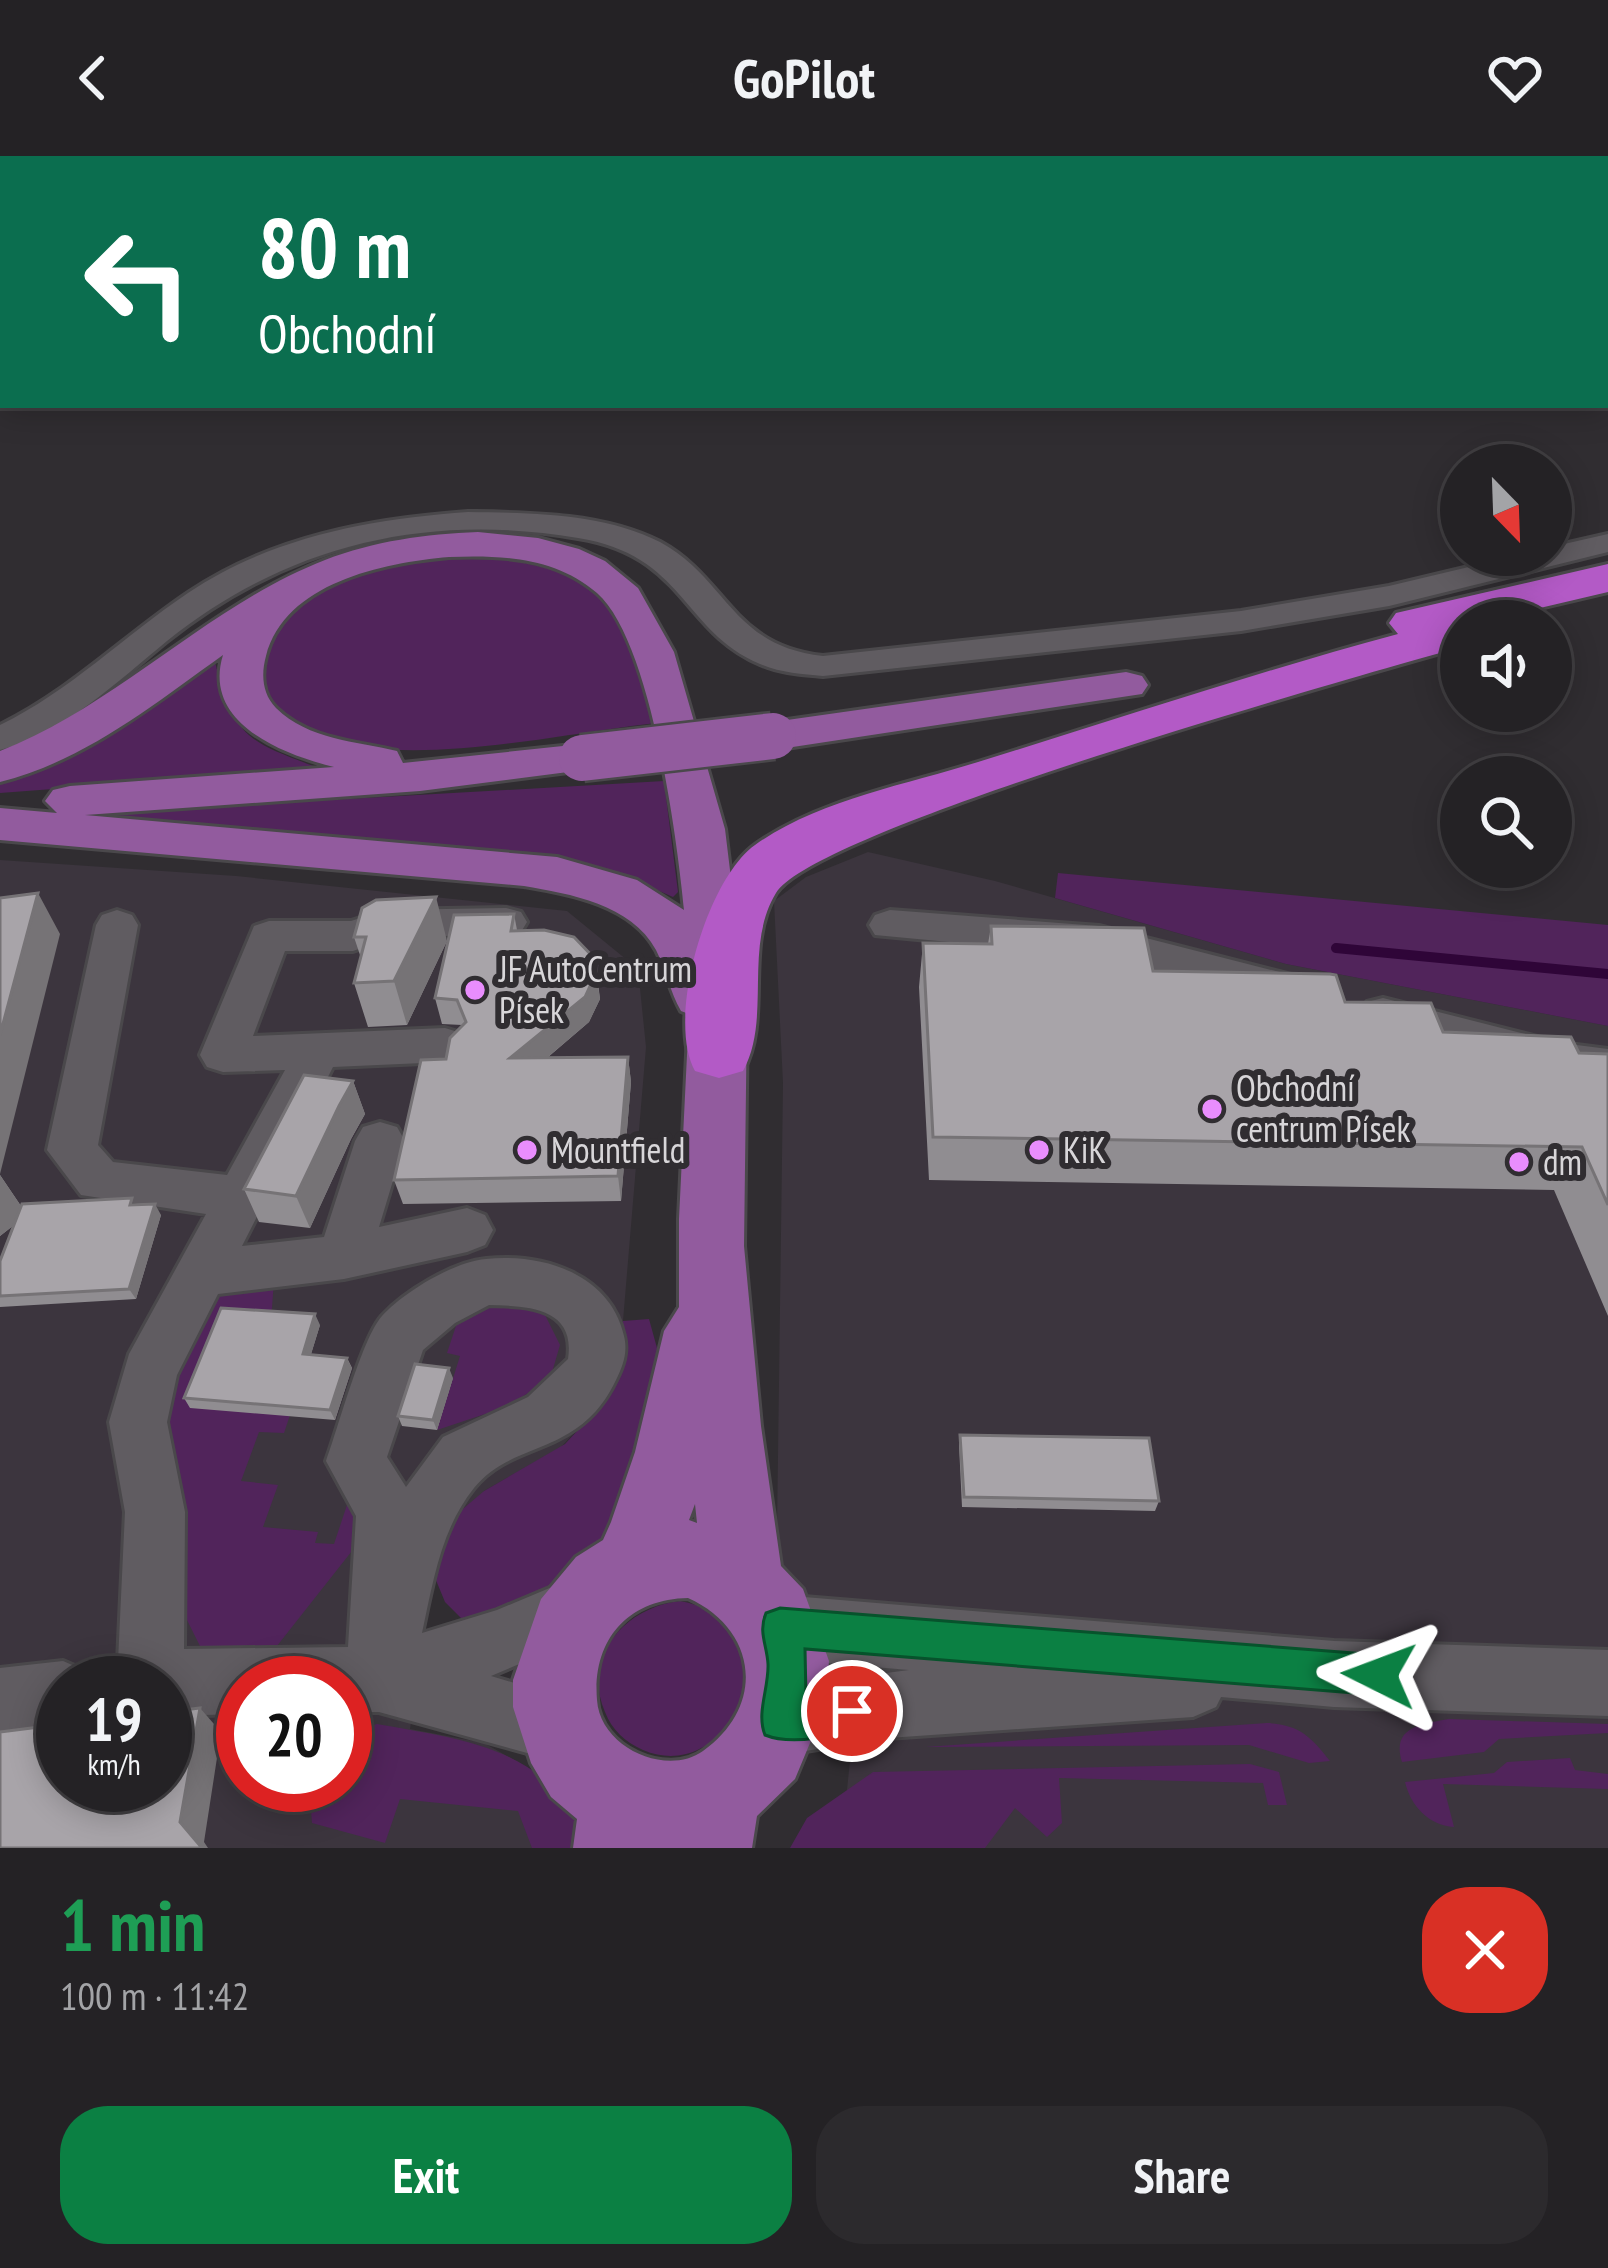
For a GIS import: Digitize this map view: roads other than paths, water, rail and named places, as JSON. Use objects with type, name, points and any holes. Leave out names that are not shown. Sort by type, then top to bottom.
[{"type":"highway","points":[[1126,685],[1608,578]]},
{"type":"highway","points":[[1572,605],[1608,596]]},
{"type":"highway","points":[[1126,685],[1440,634]]},
{"type":"highway","points":[[718,1053],[734,925],[745,896],[769,864],[790,851],[892,809],[1043,759],[1314,671],[1440,637]]},
{"type":"main road","points":[[0,768],[93,728],[303,585],[367,559],[433,547],[507,547],[588,568],[628,602],[643,628],[674,718],[705,865],[718,1053],[712,1268],[731,1501],[762,1603],[788,1657],[788,1690],[765,1749],[712,1819],[671,1802],[621,1822],[596,1781],[575,1758],[560,1728],[553,1696],[556,1665],[566,1634],[607,1587],[657,1513],[712,1268]]},
{"type":"main road","points":[[280,601],[251,631],[239,656],[238,678],[245,700],[267,724],[304,745],[341,757],[378,761],[582,758]]},
{"type":"main road","points":[[0,805],[420,776],[773,736],[1126,685]]},
{"type":"main road","points":[[0,824],[506,869],[599,885],[625,894],[667,922],[687,954],[718,1053]]},
{"type":"main road","points":[[607,1587],[660,1560],[690,1558],[718,1565],[762,1603]]},
{"type":"street","points":[[0,739],[91,688],[204,597],[243,574],[353,537],[443,521],[538,524],[590,530],[637,543],[660,556],[756,648],[781,660],[823,666],[1240,621],[1389,596],[1608,543]]},
{"type":"street","points":[[445,1045],[223,1055],[269,936],[353,936],[385,925],[506,922]]},
{"type":"street","points":[[890,925],[1099,941],[1561,1061],[1608,1067]]},
{"type":"street","points":[[117,926],[72,1150],[99,1181],[241,1197]]},
{"type":"street","points":[[152,1656],[155,1512],[138,1422],[149,1372],[318,1052]]},
{"type":"street","points":[[344,1257],[380,1141]]},
{"type":"street","points":[[201,1273],[344,1257],[466,1230]]},
{"type":"street","points":[[484,1282],[562,1288],[586,1310],[601,1341],[598,1363],[585,1382],[535,1424],[495,1436],[456,1464],[424,1513],[379,1679],[387,1511],[356,1461],[400,1335],[436,1306],[484,1282]]},
{"type":"street","points":[[379,1679],[497,1642],[607,1587]]},
{"type":"street","points":[[762,1603],[1334,1674],[1608,1683]]},
{"type":"street","points":[[780,1720],[888,1706],[1334,1674]]},
{"type":"street","points":[[192,1682],[379,1679],[560,1728]]},
{"type":"street","points":[[0,1701],[36,1697]]},
{"type":"waterway","points":[[1336,948],[1608,974]]},
{"type":"place","name":"JF AutoCentrum Písek","points":[[475,990]]},
{"type":"place","name":"Obchodní centrum Písek","points":[[1212,1109]]},
{"type":"place","name":"Mountfield","points":[[527,1150]]},
{"type":"place","name":"KiK","points":[[1039,1150]]},
{"type":"place","name":"dm","points":[[1519,1162]]}]
